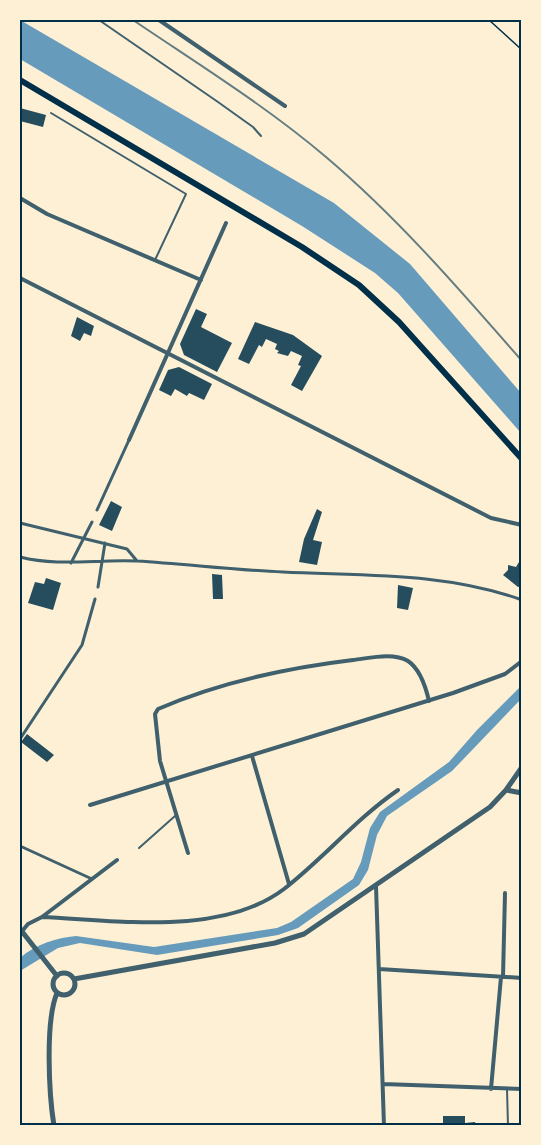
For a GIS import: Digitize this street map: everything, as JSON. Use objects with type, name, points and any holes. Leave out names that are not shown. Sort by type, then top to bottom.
[{"type":"main road","points":[[20,80],[328,264],[372,296],[399,322],[522,459]]},
{"type":"street","points":[[159,20],[285,106]]},
{"type":"street","points":[[20,198],[47,214],[201,280]]},
{"type":"street","points":[[97,510],[226,223]]},
{"type":"street","points":[[20,278],[491,518],[522,525]]},
{"type":"street","points":[[71,563],[92,522]]},
{"type":"street","points":[[20,523],[128,549],[137,561]]},
{"type":"street","points":[[98,587],[105,543]]},
{"type":"street","points":[[20,557],[43,562],[137,561],[283,572],[395,576],[471,585],[522,600]]},
{"type":"street","points":[[20,739],[82,645],[95,599]]},
{"type":"street","points":[[188,853],[160,761],[155,714],[158,709],[222,687],[291,668],[388,657],[409,662],[417,671],[429,701]]},
{"type":"street","points":[[90,806],[429,701],[498,676],[522,661]]},
{"type":"street","points":[[252,756],[289,884]]},
{"type":"street","points":[[74,979],[295,938],[376,886],[490,807],[506,790],[522,767]]},
{"type":"street","points":[[42,917],[156,922],[208,918],[254,906],[289,884],[369,810],[398,790]]},
{"type":"street","points":[[506,790],[522,793]]},
{"type":"street","points":[[20,846],[92,879]]},
{"type":"street","points":[[57,976],[21,930],[42,917],[117,860]]},
{"type":"street","points":[[376,886],[384,1125]]},
{"type":"street","points":[[491,1089],[502,977],[505,893]]},
{"type":"street","points":[[379,969],[522,978]]},
{"type":"street","points":[[66,973],[74,979],[75,986],[72,992],[63,996],[57,993],[53,984],[57,976],[66,973]]},
{"type":"street","points":[[54,1125],[50,1065],[52,1010],[57,993]]},
{"type":"street","points":[[383,1084],[522,1089]]},
{"type":"lane","points":[[99,20],[253,127],[261,136]]},
{"type":"lane","points":[[51,113],[186,194],[156,260]]},
{"type":"lane","points":[[139,848],[177,815]]},
{"type":"lane","points":[[507,1089],[508,1125]]},
{"type":"path","points":[[489,20],[522,50]]},
{"type":"water","points":[[20,20],[334,203],[410,264],[521,393],[521,433],[398,293],[375,273],[302,226],[20,59]]},
{"type":"water","points":[[521,686],[521,699],[452,771],[387,816],[377,835],[368,870],[359,885],[298,928],[278,935],[157,955],[80,943],[58,948],[20,971],[20,958],[26,953],[46,942],[69,937],[76,936],[154,947],[277,928],[291,922],[353,879],[361,862],[370,828],[380,812],[449,762]]},
{"type":"building","points":[[20,108],[46,115],[43,127],[20,121]]},
{"type":"building","points":[[196,309],[207,314],[201,327],[232,343],[217,372],[184,355],[180,344]]},
{"type":"building","points":[[77,317],[94,326],[91,336],[84,333],[80,341],[71,336]]},
{"type":"building","points":[[255,322],[293,335],[322,356],[302,391],[291,385],[301,366],[298,365],[302,356],[291,351],[288,356],[277,353],[279,351],[275,349],[277,344],[266,339],[262,347],[259,345],[249,364],[238,359]]},
{"type":"building","points":[[179,367],[212,384],[204,400],[189,393],[187,396],[175,389],[171,396],[159,390],[168,370]]},
{"type":"building","points":[[111,501],[122,507],[112,531],[99,525]]},
{"type":"building","points":[[317,509],[322,512],[313,540],[322,542],[317,565],[299,562],[304,539]]},
{"type":"building","points":[[522,557],[522,586],[518,587],[503,575],[508,570],[508,565],[516,567]]},
{"type":"building","points":[[212,574],[222,575],[223,599],[213,599]]},
{"type":"building","points":[[46,578],[61,583],[53,610],[28,603],[35,582],[44,584]]},
{"type":"building","points":[[398,585],[413,588],[408,610],[397,608]]},
{"type":"building","points":[[27,734],[54,755],[47,762],[21,742]]},
{"type":"building","points":[[443,1116],[465,1116],[465,1123],[475,1122],[476,1126],[443,1126]]},
{"type":"railway","points":[[133,20],[256,103],[303,138],[353,180],[452,281],[522,361]]}]
